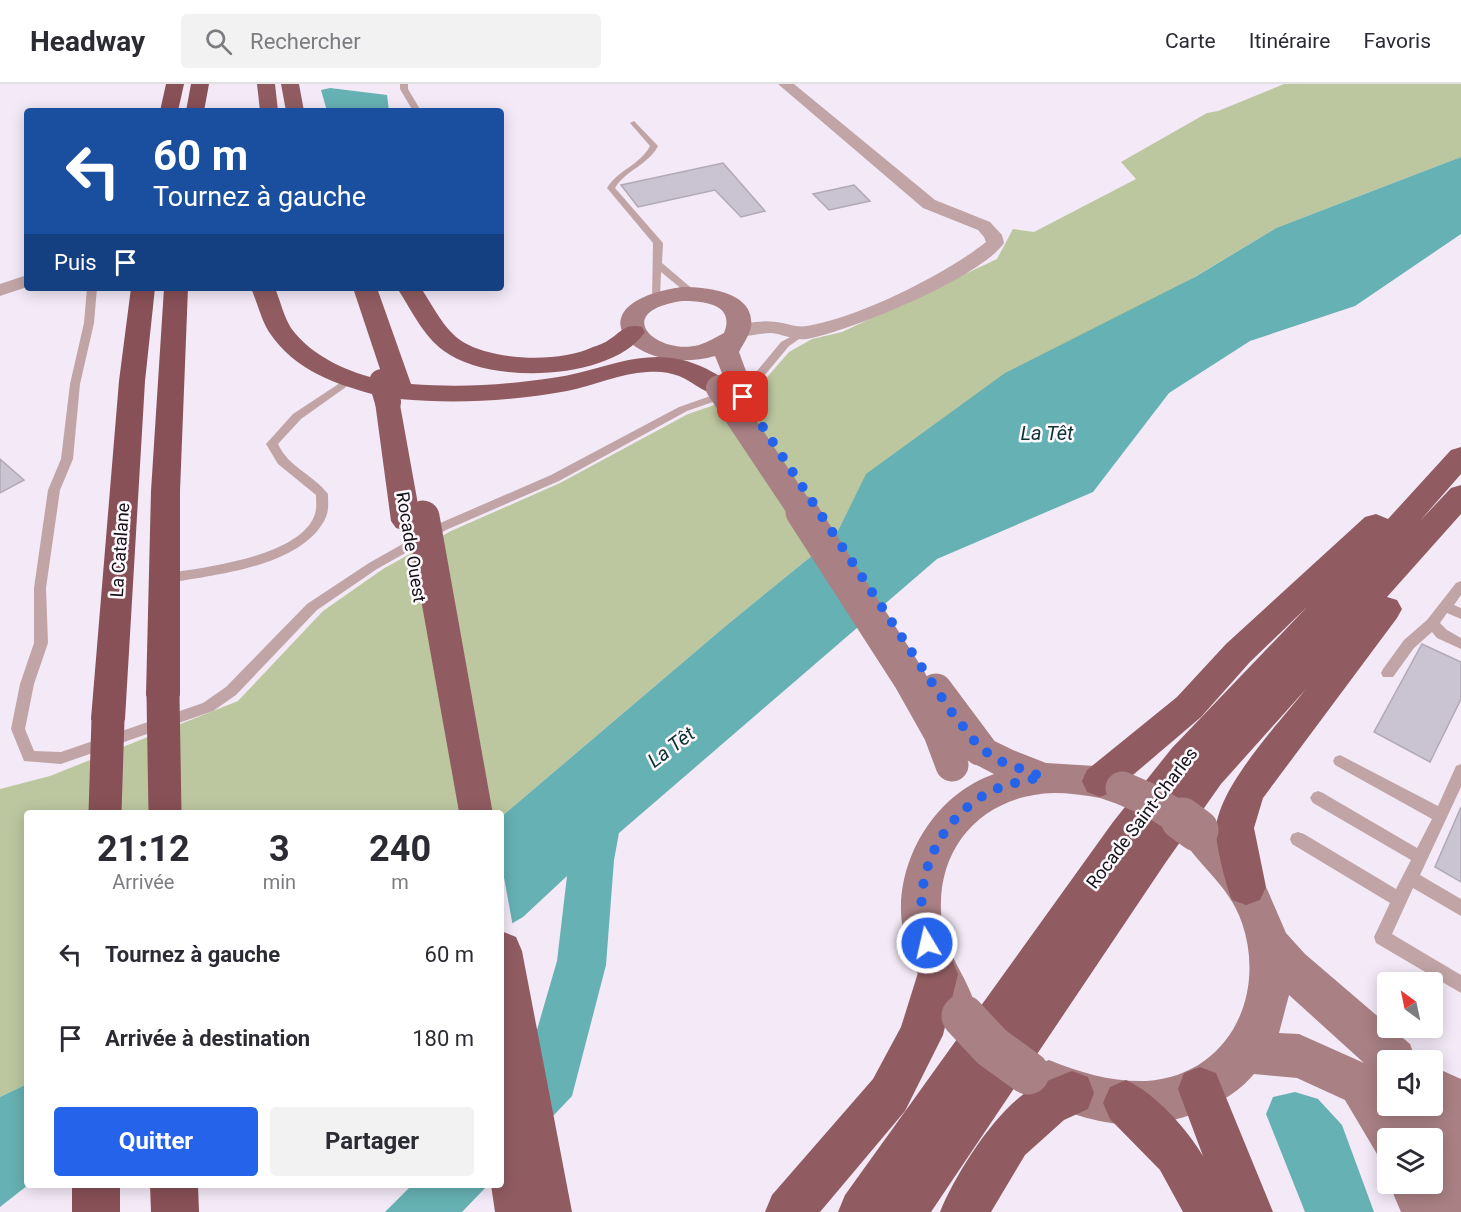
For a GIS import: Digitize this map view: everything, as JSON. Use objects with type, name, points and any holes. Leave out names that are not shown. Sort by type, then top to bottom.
[{"type":"highway","points":[[170,108],[175,84]]},
{"type":"highway","points":[[196,108],[200,84]]},
{"type":"highway","points":[[253,108],[254,84]]},
{"type":"highway","points":[[266,84],[269,108]]},
{"type":"highway","points":[[283,84],[287,108]]},
{"type":"highway","points":[[290,84],[294,108]]},
{"type":"highway","name":"La Catalane","points":[[105,810],[108,719],[132,381],[143,291]]},
{"type":"highway","points":[[165,810],[163,579],[170,376],[176,291]]},
{"type":"highway","points":[[264,291],[274,321],[290,345],[312,363],[349,380],[407,392],[454,396],[505,392],[571,383],[625,366],[655,364],[680,366],[728,385]]},
{"type":"highway","name":"Rocade Ouest","points":[[346,291],[393,393]]},
{"type":"highway","name":"Rocade Ouest","points":[[366,291],[393,393],[414,519],[455,810]]},
{"type":"highway","points":[[411,291],[439,332],[454,346],[495,361],[524,365],[583,359],[608,351],[625,342],[633,332]]},
{"type":"highway","points":[[505,392],[570,378],[661,351]]},
{"type":"highway","points":[[1111,785],[1189,707],[1238,653],[1461,445]]},
{"type":"highway","name":"Rocade Saint-Charles","points":[[862,1212],[1126,834],[1185,759],[1289,649],[1461,456]]},
{"type":"highway","name":"Rocade Saint-Charles","points":[[903,1212],[1152,850],[1208,773],[1461,495]]},
{"type":"highway","points":[[1246,887],[1235,828],[1247,791],[1365,634],[1415,574],[1461,513]]},
{"type":"highway","name":"Rocade Ouest","points":[[414,519],[475,810]]},
{"type":"highway","points":[[504,968],[548,1212]]},
{"type":"highway","points":[[789,1212],[889,1095],[921,1035],[937,974]]},
{"type":"highway","points":[[1200,1089],[1249,1212]]},
{"type":"highway","points":[[964,1212],[1009,1138],[1048,1104],[1072,1093]]},
{"type":"highway","points":[[1126,1104],[1176,1154],[1210,1212]]},
{"type":"highway","points":[[504,1114],[519,1212]]},
{"type":"highway","points":[[96,1188],[96,1212]]},
{"type":"highway","points":[[174,1188],[175,1212]]},
{"type":"main road","points":[[728,385],[697,363],[641,342],[633,332],[632,324],[638,310],[655,298],[692,293],[711,296],[727,303],[737,314],[739,322],[726,352],[728,385],[741,418],[909,678],[940,733],[966,757],[1000,761],[1043,777]]},
{"type":"main road","points":[[661,351],[704,352],[720,347],[734,334]]},
{"type":"main road","points":[[958,814],[959,793],[966,757]]},
{"type":"main road","points":[[1043,777],[1071,777],[1111,785],[1157,803],[1197,830],[1224,857],[1246,887],[1259,914],[1268,943],[1271,982],[1264,1019],[1247,1052],[1226,1073],[1200,1089],[1170,1099],[1126,1104],[1072,1093],[1028,1072],[992,1047],[963,1016],[937,974],[922,928],[922,884],[935,845],[958,814],[992,791],[1011,783],[1043,777]]},
{"type":"main road","points":[[1268,943],[1377,1078]]},
{"type":"main road","points":[[1247,1052],[1299,1056],[1377,1084]]},
{"type":"main road","points":[[1443,1094],[1461,1103]]},
{"type":"main road","points":[[1418,1116],[1432,1128]]},
{"type":"main road","points":[[1443,1137],[1447,1176],[1461,1208]]},
{"type":"main road","points":[[1417,1194],[1425,1212]]},
{"type":"street","points":[[734,334],[758,327],[778,327],[803,333],[831,329],[928,285],[985,254],[995,243],[993,235],[984,226],[929,204],[785,84]]},
{"type":"street","points":[[0,290],[24,282]]},
{"type":"lane","points":[[404,84],[404,90],[415,108]]},
{"type":"lane","points":[[634,123],[654,146],[650,158],[615,178],[611,188],[658,243],[655,298]]},
{"type":"lane","points":[[657,264],[692,293]]},
{"type":"lane","points":[[92,291],[89,323],[75,384],[66,459],[54,490],[40,588],[41,643],[27,684],[18,729],[29,757],[62,758],[208,706],[231,691],[312,607],[373,566],[442,527],[555,478],[683,409],[746,387],[756,379],[785,344],[803,333]]},
{"type":"lane","points":[[163,579],[271,556],[311,532],[321,516],[322,494],[311,481],[294,473],[278,460],[272,444],[284,426],[316,401],[349,380]]},
{"type":"lane","points":[[1388,673],[1408,644],[1432,624],[1461,586]]},
{"type":"lane","points":[[1444,606],[1461,614]]},
{"type":"lane","points":[[1432,624],[1442,634],[1461,644]]},
{"type":"lane","points":[[1340,761],[1441,816]]},
{"type":"lane","points":[[1461,770],[1382,937],[1461,985]]},
{"type":"lane","points":[[1318,798],[1420,858]]},
{"type":"lane","points":[[1298,839],[1400,900]]},
{"type":"lane","points":[[1410,878],[1461,908]]},
{"type":"green space","points":[[1284,84],[1461,84],[1461,157],[1276,228],[867,474],[835,537],[728,624],[504,814],[504,810],[24,810],[24,1085],[0,1097],[0,789],[50,776],[238,701],[323,611],[383,569],[451,531],[560,483],[688,414],[755,391],[789,352],[812,339],[842,332],[997,259],[1013,229],[1034,232],[1136,179],[1121,162],[1207,113],[1218,111]]},
{"type":"water","points":[[330,88],[387,95],[389,108],[326,108],[321,90]]},
{"type":"water","name":"La Têt","points":[[1461,157],[1461,234],[1355,306],[1250,341],[1169,393],[1093,492],[937,559],[619,833],[614,860],[606,965],[572,1096],[504,1168],[504,1158],[525,1071],[557,961],[567,876],[523,917],[504,928],[504,814],[728,624],[835,537],[866,474],[1005,373],[1195,277],[1276,228]]},
{"type":"water","points":[[24,1085],[24,1188],[0,1207],[0,1097]]},
{"type":"water","points":[[1295,1092],[1318,1099],[1342,1125],[1374,1212],[1305,1212],[1266,1114],[1273,1097]]},
{"type":"water","points":[[409,1188],[485,1188],[462,1212],[385,1212]]},
{"type":"pier","points":[[504,878],[513,927],[504,932]]},
{"type":"building","points":[[723,163],[765,211],[741,217],[715,190],[638,207],[621,185]]},
{"type":"building","points":[[854,185],[870,201],[829,210],[813,194]]},
{"type":"building","points":[[0,459],[24,480],[0,493]]},
{"type":"building","points":[[1422,644],[1461,662],[1461,699],[1430,762],[1374,732]]},
{"type":"building","points":[[1461,807],[1461,882],[1435,867]]},
{"type":"route","points":[[743,397],[950,710],[980,748],[1000,761],[1043,777],[1011,783],[982,795],[958,814],[935,845],[922,884],[922,928],[927,943]]}]
